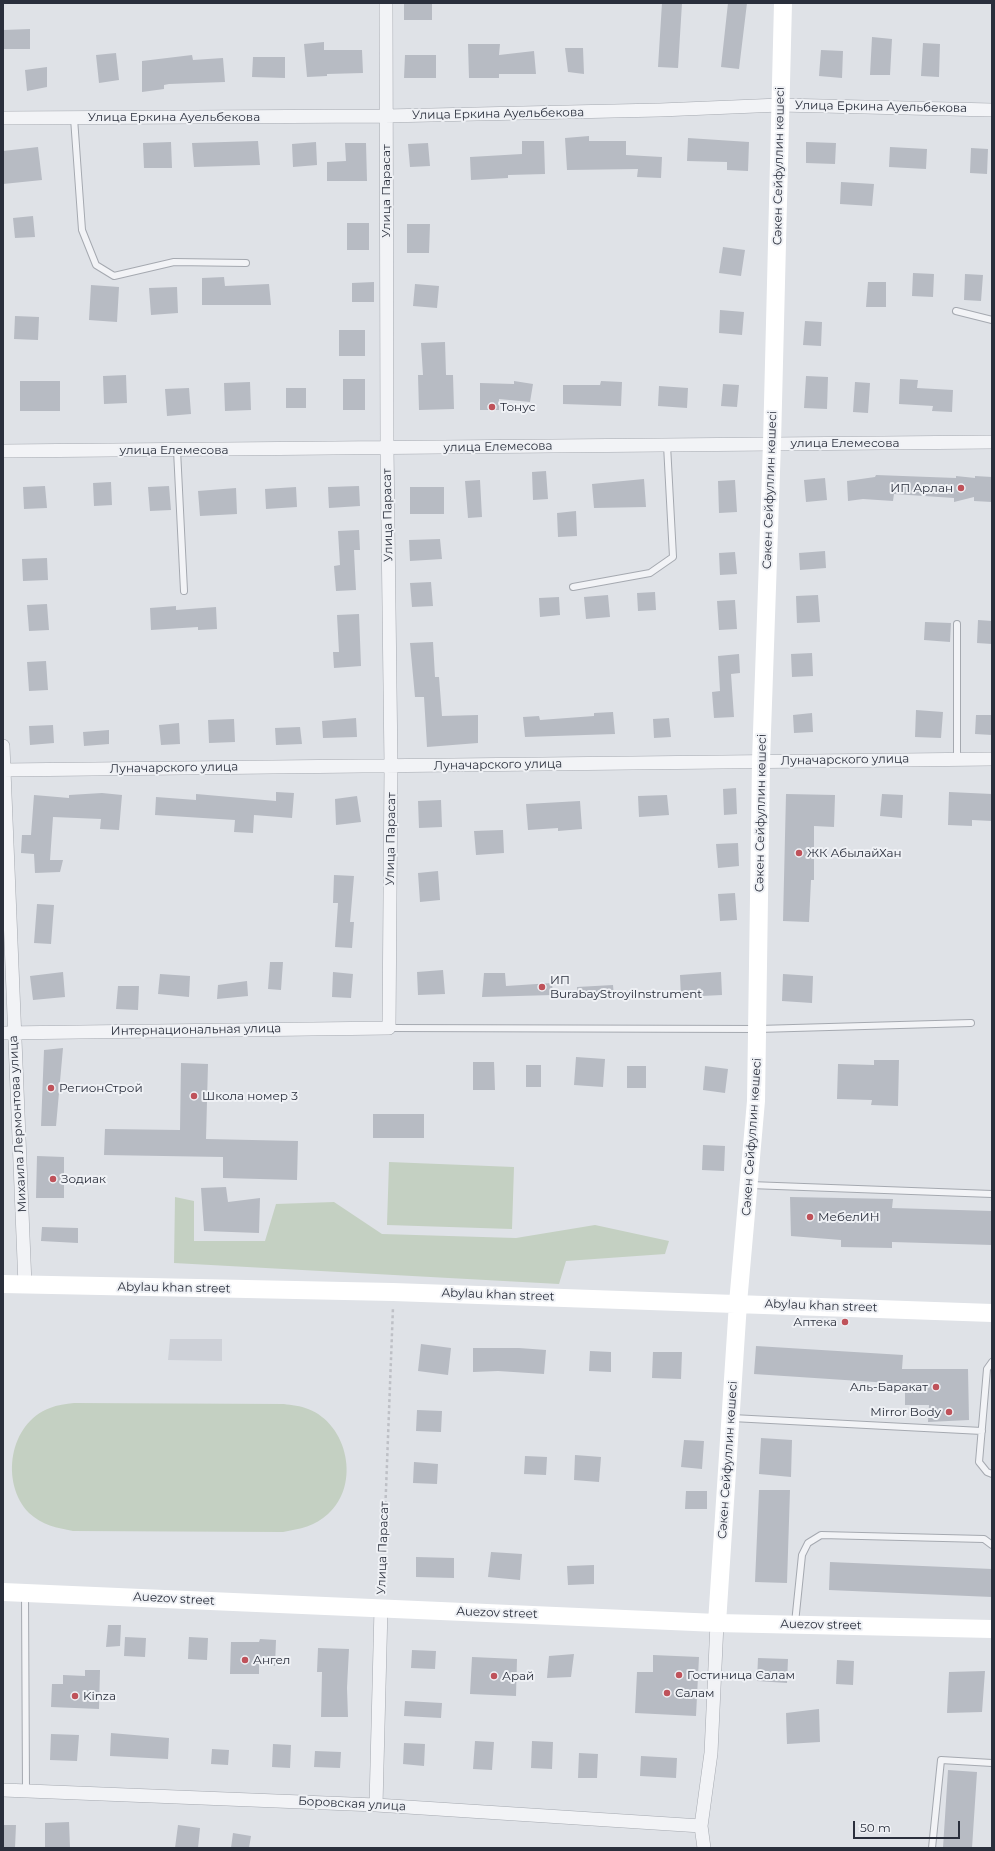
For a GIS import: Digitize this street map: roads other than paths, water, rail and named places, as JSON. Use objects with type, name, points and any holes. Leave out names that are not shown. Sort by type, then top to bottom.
[{"type":"street","name":"Улица Парасат","points":[[386,3],[385,116],[387,448],[391,766],[389,1028]]},
{"type":"street","name":"Сәкен Сейфуллин көшесі","points":[[717,1623],[738,1303],[756,1101],[761,761],[772,443],[783,3]]},
{"type":"street","name":"Улица Еркина Ауельбекова","points":[[3,118],[385,116],[660,110],[780,105],[992,110]]},
{"type":"street","name":"улица Елемесова","points":[[3,451],[992,442]]},
{"type":"street","name":"Михаила Лермонтова улица","points":[[3,746],[8,1033],[25,1285]]},
{"type":"street","name":"Луначарского улица","points":[[4,770],[992,758]]},
{"type":"street","name":"Интернациональная улица","points":[[8,1033],[389,1028]]},
{"type":"street","name":"Abylau khan street","points":[[3,1284],[393,1292],[992,1313]]},
{"type":"street","name":"Auezov street","points":[[3,1592],[717,1623],[992,1629]]},
{"type":"street","name":"Улица Парасат","points":[[376,1805],[381,1608]]},
{"type":"street","points":[[704,1848],[701,1826],[712,1753],[717,1623]]},
{"type":"street","name":"Боровская улица","points":[[3,1790],[376,1805],[701,1826]]},
{"type":"lane","points":[[74,118],[82,230],[96,266],[114,276],[174,262],[246,263]]},
{"type":"lane","points":[[956,311],[992,320]]},
{"type":"lane","points":[[573,587],[650,574],[673,557],[667,444]]},
{"type":"lane","points":[[177,450],[184,591]]},
{"type":"lane","points":[[957,624],[957,759]]},
{"type":"lane","points":[[389,1028],[758,1029],[971,1023]]},
{"type":"lane","points":[[749,1185],[992,1194]]},
{"type":"lane","points":[[992,1362],[987,1369],[979,1462],[987,1472],[992,1474]]},
{"type":"lane","points":[[730,1418],[982,1431]]},
{"type":"lane","points":[[795,1624],[802,1555],[808,1543],[820,1535],[984,1539],[992,1545]]},
{"type":"lane","points":[[25,1592],[26,1790]]},
{"type":"lane","points":[[932,1848],[941,1760],[992,1762]]},
{"type":"place","name":"Тонус","points":[[492,407]]},
{"type":"place","name":"ИП Арлан","points":[[961,488]]},
{"type":"place","name":"ЖК АбылайХан","points":[[799,853]]},
{"type":"place","name":"ИП BurabayStroyiInstrument","points":[[542,987]]},
{"type":"place","name":"РегионСтрой","points":[[51,1088]]},
{"type":"place","name":"Школа номер 3","points":[[194,1096]]},
{"type":"place","name":"Зодиак","points":[[53,1179]]},
{"type":"place","name":"МебелИН","points":[[810,1217]]},
{"type":"place","name":"Аптека","points":[[845,1322]]},
{"type":"place","name":"Аль-Баракат","points":[[936,1387]]},
{"type":"place","name":"Mirror Body","points":[[949,1412]]},
{"type":"place","name":"Ангел","points":[[245,1660]]},
{"type":"place","name":"Гостиница Салам","points":[[679,1675]]},
{"type":"place","name":"Арай","points":[[494,1676]]},
{"type":"place","name":"Салам","points":[[667,1693]]},
{"type":"place","name":"Kinza","points":[[75,1696]]}]
